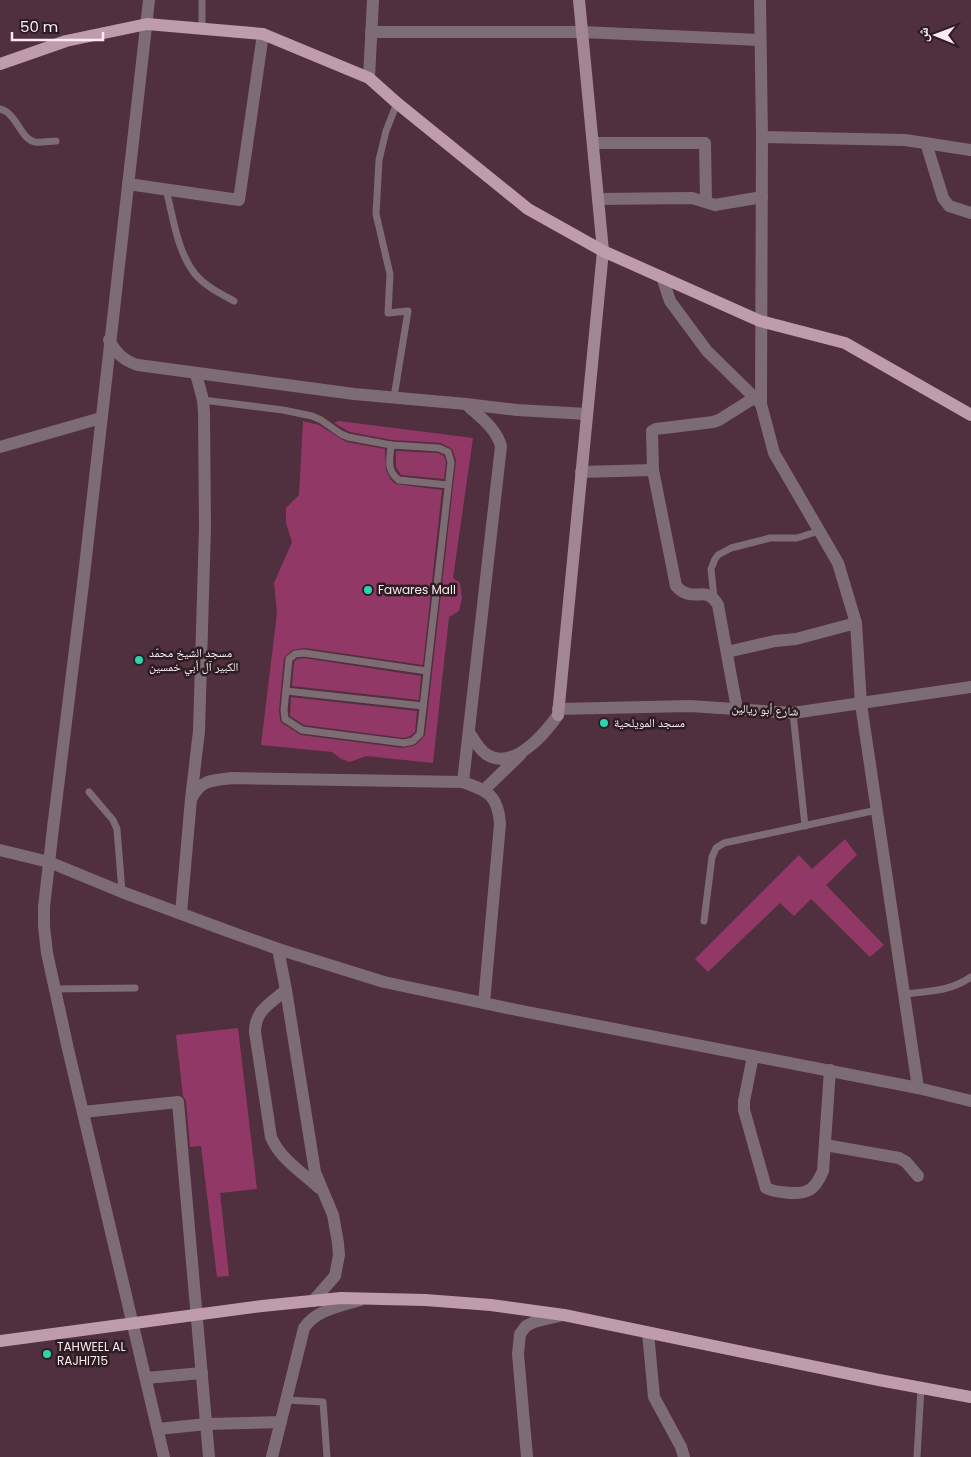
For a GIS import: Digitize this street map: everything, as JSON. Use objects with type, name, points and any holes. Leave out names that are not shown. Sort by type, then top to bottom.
[{"type":"main road","points":[[558,712],[603,250],[579,0]]},
{"type":"main road","points":[[0,64],[66,41],[147,24],[263,34],[369,78],[528,209],[603,250],[760,321],[845,343],[971,415]]},
{"type":"main road","points":[[0,1341],[313,1301],[365,1298],[425,1300],[491,1304],[564,1315],[971,1397]]},
{"type":"street","points":[[149,0],[49,862],[44,926],[55,990],[164,1457]]},
{"type":"street","points":[[369,78],[373,0]]},
{"type":"street","points":[[760,0],[762,197],[758,401],[774,453],[838,563],[856,623],[861,704],[918,1088]]},
{"type":"street","points":[[371,32],[582,32],[760,40]]},
{"type":"street","points":[[128,184],[239,200],[263,34]]},
{"type":"street","points":[[762,137],[905,140],[971,150]]},
{"type":"street","points":[[593,143],[705,143],[706,202]]},
{"type":"street","points":[[926,143],[944,198],[949,206],[971,212]]},
{"type":"street","points":[[598,198],[692,198],[715,205],[762,197]]},
{"type":"street","points":[[662,277],[670,301],[706,350],[758,401]]},
{"type":"street","points":[[109,340],[115,351],[128,362],[196,374],[354,394],[517,410],[587,414]]},
{"type":"street","points":[[181,912],[199,731],[204,547],[203,400],[196,374]]},
{"type":"street","points":[[737,709],[718,605],[714,598],[706,595],[682,594],[676,586],[653,470],[652,431],[713,422],[758,401]]},
{"type":"street","points":[[463,782],[501,446],[498,436],[466,404]]},
{"type":"street","points":[[0,447],[101,418]]},
{"type":"street","points":[[581,472],[653,470]]},
{"type":"street","points":[[727,652],[775,641],[796,639],[856,623]]},
{"type":"street","name":"شارع أبو ريالين","points":[[558,712],[690,706],[793,713],[971,687]]},
{"type":"street","points":[[485,789],[522,752],[548,730],[558,712]]},
{"type":"street","points":[[469,732],[477,746],[484,753],[492,757],[514,756],[522,752]]},
{"type":"street","points":[[191,799],[198,787],[210,781],[232,778],[463,782],[485,789],[493,797],[499,810],[500,824],[484,1003]]},
{"type":"street","points":[[0,850],[49,862],[122,892],[278,949],[384,982],[830,1070],[971,1101]]},
{"type":"street","points":[[278,949],[315,1172],[333,1215],[339,1255],[335,1276],[313,1301]]},
{"type":"street","points":[[286,990],[260,1013],[255,1020],[255,1032],[271,1137],[275,1147],[281,1154],[321,1189]]},
{"type":"street","points":[[753,1056],[744,1110],[766,1188],[773,1192],[803,1193],[813,1188],[819,1181],[823,1171],[830,1070]]},
{"type":"street","points":[[83,1112],[178,1102],[209,1457]]},
{"type":"street","points":[[825,1144],[899,1158],[906,1162],[918,1176]]},
{"type":"street","points":[[272,1457],[304,1328],[310,1319],[326,1310],[365,1298]]},
{"type":"street","points":[[527,1457],[518,1354],[520,1334],[526,1326],[534,1322],[564,1315]]},
{"type":"street","points":[[648,1333],[654,1397],[682,1447],[684,1457]]},
{"type":"street","points":[[146,1378],[202,1373]]},
{"type":"street","points":[[158,1429],[207,1424],[281,1422]]},
{"type":"lane","points":[[202,0],[202,29]]},
{"type":"lane","points":[[394,397],[408,311],[388,313],[390,274],[376,214],[379,160],[386,131],[397,102]]},
{"type":"lane","points":[[0,109],[9,112],[28,138],[35,142],[56,141]]},
{"type":"lane","points":[[166,189],[181,247],[196,276],[234,302]]},
{"type":"lane","points":[[203,400],[283,410],[312,416],[341,434],[391,445],[440,448],[448,452],[451,462],[420,734],[413,741],[404,743],[302,730],[285,718],[284,710],[290,659],[296,654],[304,653],[427,671]]},
{"type":"lane","points":[[391,445],[390,468],[392,475],[399,480],[448,485]]},
{"type":"lane","points":[[714,598],[712,569],[718,554],[731,548],[770,538],[797,538],[819,531]]},
{"type":"lane","points":[[286,691],[423,706]]},
{"type":"lane","points":[[793,713],[805,826]]},
{"type":"lane","points":[[89,792],[113,820],[117,829],[122,892]]},
{"type":"lane","points":[[704,921],[712,856],[716,848],[724,843],[877,810]]},
{"type":"lane","points":[[903,994],[946,989],[959,985],[971,977]]},
{"type":"lane","points":[[55,990],[135,988]]},
{"type":"lane","points":[[917,1457],[921,1388]]},
{"type":"lane","points":[[287,1400],[323,1402],[327,1457]]},
{"type":"building","name":"Fawares Mall","points":[[303,421],[319,425],[346,442],[385,449],[386,470],[391,480],[396,484],[442,490],[423,665],[305,648],[292,650],[284,658],[279,710],[282,723],[301,735],[403,748],[416,745],[425,735],[456,460],[452,449],[441,443],[392,440],[350,432],[334,423],[339,421],[473,438],[453,578],[460,583],[462,598],[459,611],[449,617],[433,763],[366,756],[350,762],[341,759],[332,752],[261,745],[277,613],[274,583],[292,542],[286,523],[286,508],[299,495]]},
{"type":"building","points":[[396,451],[438,453],[444,456],[446,462],[444,479],[401,475],[396,467]]},
{"type":"building","points":[[304,658],[421,676],[419,700],[292,686],[294,662],[297,659]]},
{"type":"building","points":[[291,697],[417,711],[415,732],[404,738],[304,725],[290,716]]},
{"type":"building","points":[[845,839],[857,855],[826,885],[884,945],[870,957],[811,899],[794,916],[780,903],[708,972],[695,959],[799,855],[812,869]]},
{"type":"building","points":[[238,1028],[257,1189],[220,1193],[229,1276],[217,1277],[201,1146],[190,1147],[186,1101],[183,1096],[176,1035]]},
{"type":"place","name":"Fawares Mall","points":[[368,590]]},
{"type":"place","name":"مسجد الشيخ محمّد الكبير آل أبي خمسين","points":[[139,660]]},
{"type":"place","name":"مسجد المويلحية","points":[[604,723]]},
{"type":"place","name":"TAHWEEL AL RAJHI715","points":[[47,1354]]}]
